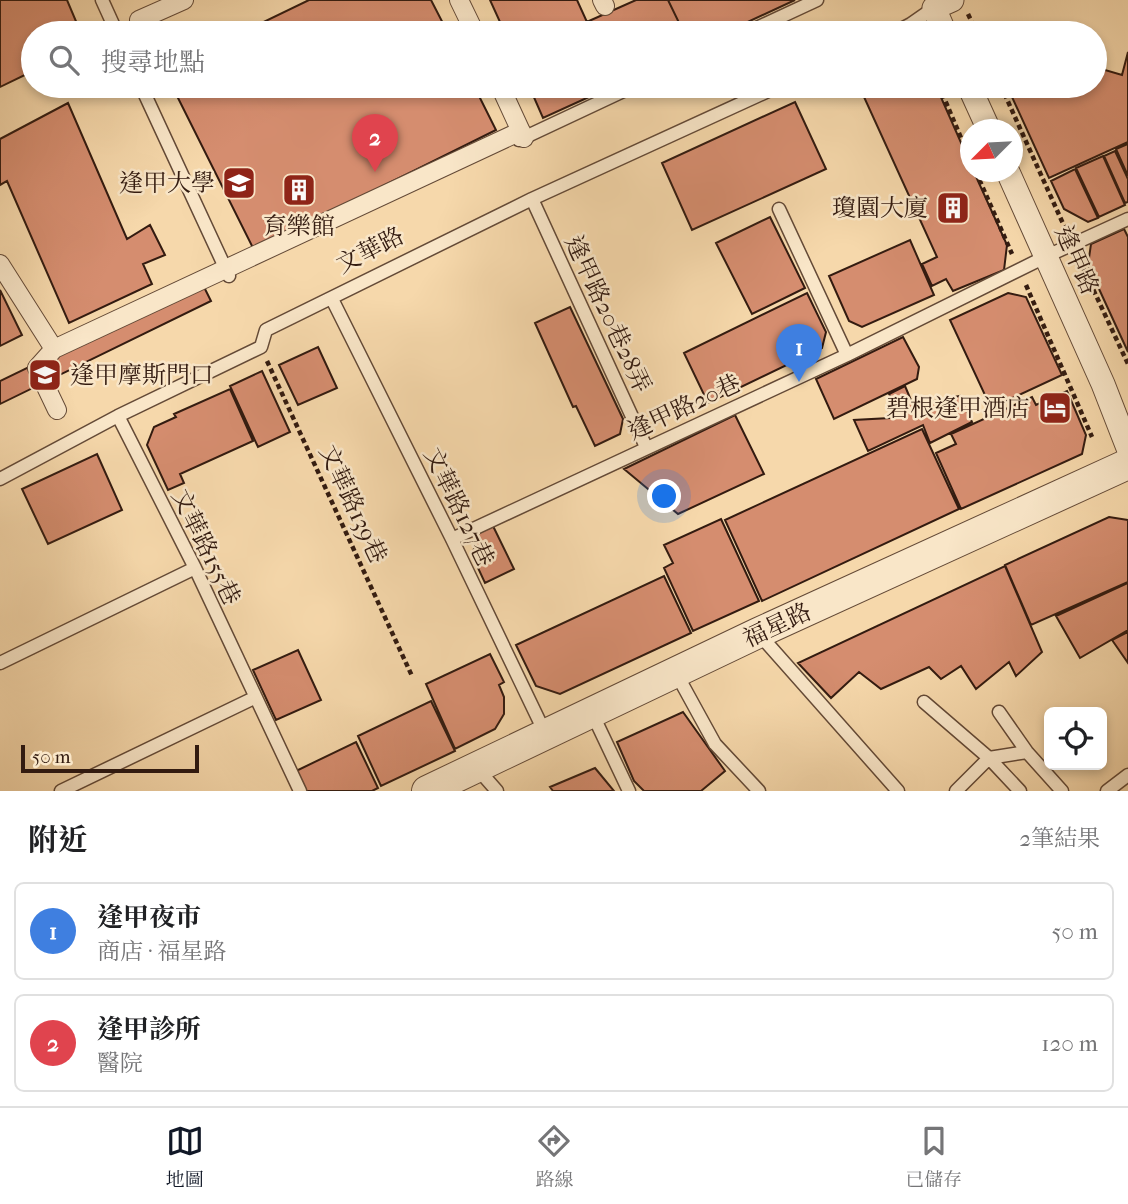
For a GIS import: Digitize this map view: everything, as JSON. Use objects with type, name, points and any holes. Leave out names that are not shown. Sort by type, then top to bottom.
[{"type":"street","points":[[139,20],[184,0]]},
{"type":"street","points":[[460,0],[470,21]]},
{"type":"street","points":[[939,3],[943,21]]},
{"type":"street","points":[[57,411],[37,368],[54,349],[225,276],[523,134],[506,98]]},
{"type":"street","points":[[974,98],[984,119]]},
{"type":"street","name":"逢甲路","points":[[1013,182],[1103,384],[1128,448]]},
{"type":"street","points":[[0,264],[54,349]]},
{"type":"street","name":"福星路","points":[[427,791],[758,633],[1128,464]]},
{"type":"lane","points":[[102,0],[112,21]]},
{"type":"lane","points":[[772,21],[817,0]]},
{"type":"lane","points":[[916,21],[939,3]]},
{"type":"lane","points":[[147,98],[225,276]]},
{"type":"lane","points":[[523,134],[606,98]]},
{"type":"lane","name":"文華路","points":[[0,479],[118,416],[261,347],[266,330],[532,199],[753,98]]},
{"type":"lane","name":"逢甲路20巷28弄","points":[[532,199],[646,447]]},
{"type":"lane","points":[[779,209],[847,355]]},
{"type":"lane","name":"逢甲路20巷","points":[[452,539],[847,355],[1128,219]]},
{"type":"lane","name":"文華路127巷","points":[[332,299],[452,539],[546,736]]},
{"type":"lane","name":"文華路155巷","points":[[118,416],[195,568],[300,791]]},
{"type":"lane","points":[[0,663],[195,568]]},
{"type":"lane","points":[[758,633],[898,791]]},
{"type":"lane","points":[[676,672],[715,744],[759,791]]},
{"type":"lane","points":[[61,791],[254,698]]},
{"type":"lane","points":[[924,702],[989,758],[1020,791]]},
{"type":"lane","points":[[592,712],[629,791]]},
{"type":"lane","points":[[999,712],[1027,752],[1062,791]]},
{"type":"lane","points":[[956,791],[989,758],[1027,752]]},
{"type":"lane","points":[[476,767],[497,791]]},
{"type":"lane","points":[[1107,791],[1128,775]]},
{"type":"path","points":[[944,98],[960,134]]},
{"type":"path","points":[[1006,98],[1128,364]]},
{"type":"path","points":[[980,182],[1092,437]]},
{"type":"path","name":"文華路139巷","points":[[261,347],[412,676]]},
{"type":"building","points":[[0,0],[67,0],[76,21],[21,21],[21,77],[0,87]]},
{"type":"building","points":[[309,0],[431,0],[442,21],[266,21]]},
{"type":"building","points":[[490,0],[577,0],[587,21],[500,21]]},
{"type":"building","points":[[636,0],[668,0],[678,21],[589,21]]},
{"type":"building","points":[[668,0],[795,0],[750,21],[678,21]]},
{"type":"building","points":[[1128,52],[1128,142],[1049,178],[1012,98],[1107,98],[1107,71],[1122,75]]},
{"type":"building","name":"育樂館","points":[[178,98],[480,98],[496,130],[254,250]]},
{"type":"building","points":[[534,98],[587,98],[543,118]]},
{"type":"building","name":"瓊園大廈","points":[[864,98],[941,98],[960,140],[960,182],[979,182],[1007,245],[1004,270],[953,291],[946,279],[932,286],[922,264],[937,257]]},
{"type":"building","points":[[795,102],[826,169],[692,230],[662,163]]},
{"type":"building","points":[[68,103],[127,239],[150,225],[165,255],[143,264],[152,284],[69,323],[7,181],[0,185],[0,139]]},
{"type":"building","points":[[1128,144],[1128,176],[1116,149]]},
{"type":"building","points":[[1115,151],[1128,179],[1128,202],[1125,203],[1104,156]]},
{"type":"building","points":[[1103,156],[1125,205],[1099,217],[1076,168]]},
{"type":"building","points":[[1075,169],[1098,218],[1088,222],[1064,209],[1051,181]]},
{"type":"building","points":[[770,217],[805,288],[752,314],[716,243]]},
{"type":"building","points":[[1124,229],[1128,237],[1128,352],[1088,265],[1091,244]]},
{"type":"building","points":[[910,240],[934,295],[862,327],[849,321],[829,276]]},
{"type":"building","points":[[202,283],[211,301],[0,404],[0,381]]},
{"type":"building","points":[[0,290],[22,335],[0,346]]},
{"type":"building","points":[[807,293],[826,332],[822,348],[708,403],[684,353]]},
{"type":"building","points":[[1008,293],[1026,297],[1062,375],[991,408],[950,320]]},
{"type":"building","points":[[570,307],[623,419],[620,434],[595,446],[576,406],[573,407],[535,323]]},
{"type":"building","points":[[903,337],[919,367],[917,379],[834,419],[816,379]]},
{"type":"building","points":[[318,347],[337,388],[298,405],[279,365]]},
{"type":"building","points":[[262,371],[290,432],[258,447],[230,386]]},
{"type":"building","points":[[905,386],[913,405],[960,396],[972,422],[930,443],[923,425],[868,451],[854,420],[890,418],[894,403],[889,394]]},
{"type":"building","points":[[230,389],[253,441],[180,474],[184,483],[168,490],[147,445],[154,427],[176,417],[174,414]]},
{"type":"building","points":[[1067,391],[1086,435],[1082,454],[961,509],[936,453],[956,444],[951,434],[1032,397],[1036,405]]},
{"type":"building","points":[[735,415],[764,474],[678,514],[624,469]]},
{"type":"building","points":[[922,429],[959,509],[762,601],[725,520]]},
{"type":"building","points":[[97,454],[122,510],[48,544],[22,489]]},
{"type":"building","points":[[1109,517],[1128,520],[1128,582],[1031,625],[1005,565]]},
{"type":"building","points":[[721,519],[759,601],[693,631],[664,568],[673,563],[664,545]]},
{"type":"building","points":[[493,526],[514,569],[485,583],[472,555],[479,533]]},
{"type":"building","points":[[1005,566],[1042,652],[1016,676],[1009,662],[976,689],[961,666],[941,679],[929,667],[881,689],[859,672],[831,698],[798,663]]},
{"type":"building","points":[[664,576],[691,633],[560,694],[536,686],[516,645]]},
{"type":"building","points":[[1128,583],[1128,630],[1080,658],[1056,616]]},
{"type":"building","points":[[1128,632],[1128,663],[1112,640]]},
{"type":"building","points":[[298,650],[321,700],[276,720],[253,670]]},
{"type":"building","points":[[490,654],[504,682],[499,685],[504,697],[504,714],[495,729],[455,749],[426,684]]},
{"type":"building","points":[[431,701],[455,751],[381,786],[358,736]]},
{"type":"building","points":[[683,712],[725,771],[701,791],[644,791],[634,781],[617,742]]},
{"type":"building","points":[[356,742],[378,788],[372,791],[305,791],[296,771]]},
{"type":"building","points":[[595,768],[614,791],[553,791],[550,787]]},
{"type":"place","name":"逢甲診所","points":[[375,172]]},
{"type":"place","name":"逢甲大學","points":[[239,183]]},
{"type":"place","name":"育樂館","points":[[299,190]]},
{"type":"place","name":"瓊園大廈","points":[[953,208]]},
{"type":"place","name":"逢甲摩斯門口","points":[[45,375]]},
{"type":"place","name":"逢甲夜市","points":[[799,382]]},
{"type":"place","name":"碧根逢甲酒店","points":[[1055,408]]}]
